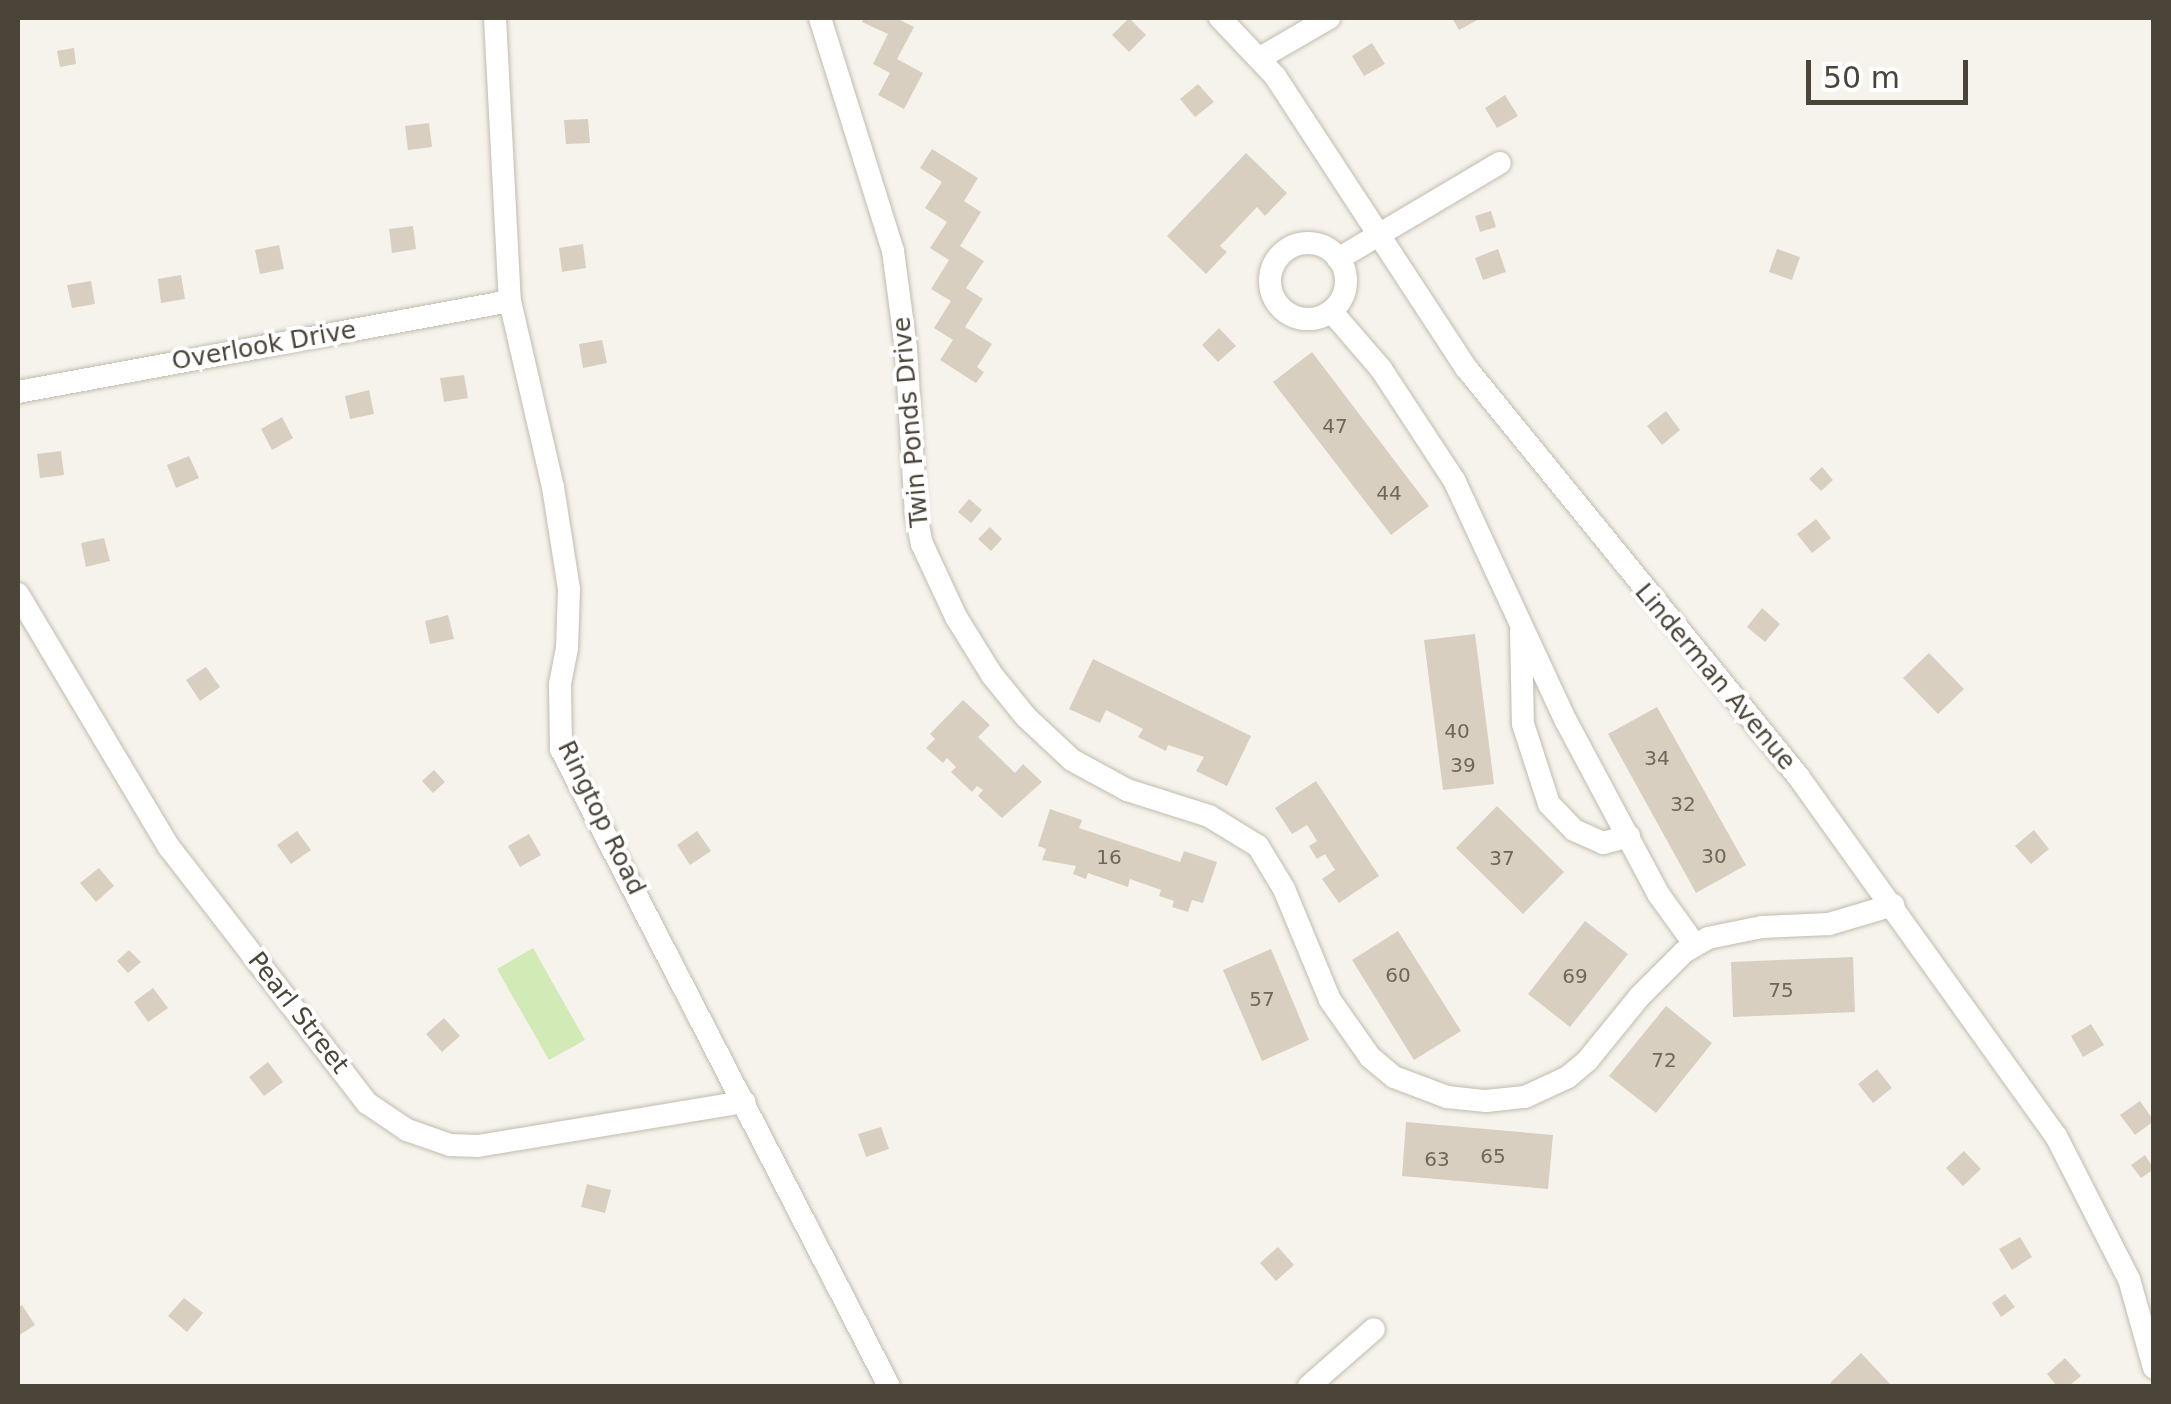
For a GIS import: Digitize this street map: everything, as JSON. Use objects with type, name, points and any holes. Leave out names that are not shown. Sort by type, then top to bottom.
[{"type":"street","name":"Ringtop Road","points":[[495,18],[510,301],[552,487],[569,589],[558,726],[561,749],[888,1386]]},
{"type":"street","name":"Twin Ponds Drive","points":[[820,18],[893,251],[922,544],[956,617],[992,675],[1026,717],[1097,776],[1210,816],[1258,846],[1284,889],[1330,1000],[1370,1057],[1419,1090],[1486,1101],[1525,1097],[1568,1077],[1587,1061],[1640,996],[1695,946],[1726,932],[1829,924],[1893,905]]},
{"type":"street","name":"Linderman Avenue","points":[[1220,18],[1260,58],[1503,417],[1798,776],[2056,1136],[2085,1186],[2129,1280],[2154,1368]]},
{"type":"street","points":[[1260,58],[1329,18]]},
{"type":"street","points":[[1338,260],[1378,232],[1500,162]]},
{"type":"street","points":[[1293,246],[1322,246],[1338,260],[1346,280],[1344,295],[1331,311],[1309,320],[1294,317],[1273,296],[1272,268],[1293,246]]},
{"type":"street","name":"Overlook Drive","points":[[18,392],[510,301]]},
{"type":"street","points":[[1331,311],[1381,369],[1454,480],[1566,721],[1659,894],[1695,946]]},
{"type":"street","name":"Pearl Street","points":[[18,594],[169,848],[368,1102],[406,1130],[450,1145],[478,1146],[744,1102]]},
{"type":"street","points":[[1520,617],[1524,724],[1549,804],[1574,830],[1603,843],[1628,836]]},
{"type":"street","points":[[1309,1386],[1374,1330]]},
{"type":"green space","points":[[533,948],[585,1040],[549,1060],[497,969]]},
{"type":"building","points":[[864,18],[896,18],[914,27],[897,59],[923,73],[904,109],[878,95],[890,73],[873,64],[888,34],[862,22]]},
{"type":"building","points":[[1129,18],[1146,35],[1129,52],[1112,35]]},
{"type":"building","points":[[1452,18],[1481,18],[1459,30]]},
{"type":"building","points":[[1372,43],[1385,64],[1364,76],[1352,56]]},
{"type":"building","points":[[74,48],[76,64],[60,67],[57,51]]},
{"type":"building","points":[[1198,84],[1214,102],[1195,117],[1180,99]]},
{"type":"building","points":[[1505,95],[1518,116],[1497,128],[1485,108]]},
{"type":"building","points":[[588,119],[590,143],[566,144],[564,120]]},
{"type":"building","points":[[429,123],[432,147],[408,150],[405,126]]},
{"type":"building","points":[[932,149],[978,178],[964,201],[981,212],[960,246],[984,261],[966,288],[983,299],[965,327],[992,344],[977,367],[984,372],[976,383],[940,360],[953,340],[934,328],[951,301],[931,289],[949,260],[930,248],[947,222],[925,208],[942,182],[920,168]]},
{"type":"building","points":[[1246,153],[1287,193],[1265,216],[1257,207],[1220,246],[1227,252],[1206,274],[1167,236]]},
{"type":"building","points":[[1491,211],[1496,227],[1480,232],[1475,216]]},
{"type":"building","points":[[413,226],[416,249],[392,253],[389,229]]},
{"type":"building","points":[[583,244],[586,268],[562,272],[559,248]]},
{"type":"building","points":[[279,245],[284,269],[260,274],[255,250]]},
{"type":"building","points":[[1498,249],[1506,272],[1483,280],[1475,258]]},
{"type":"building","points":[[1777,249],[1800,257],[1792,280],[1769,272]]},
{"type":"building","points":[[181,275],[185,299],[161,303],[158,279]]},
{"type":"building","points":[[91,281],[95,304],[72,308],[67,285]]},
{"type":"building","points":[[1219,328],[1236,346],[1218,362],[1202,345]]},
{"type":"building","points":[[602,340],[607,363],[583,368],[579,344]]},
{"type":"building","points":[[1312,352],[1429,506],[1391,535],[1273,382]]},
{"type":"building","points":[[464,375],[468,398],[444,402],[440,378]]},
{"type":"building","points":[[369,390],[374,414],[350,419],[345,396]]},
{"type":"building","points":[[1666,411],[1680,430],[1662,445],[1647,426]]},
{"type":"building","points":[[282,417],[293,438],[272,450],[261,429]]},
{"type":"building","points":[[61,451],[64,475],[40,478],[37,454]]},
{"type":"building","points":[[189,456],[199,478],[176,488],[167,465]]},
{"type":"building","points":[[1822,467],[1833,480],[1821,491],[1809,479]]},
{"type":"building","points":[[969,499],[982,510],[971,523],[958,512]]},
{"type":"building","points":[[1816,519],[1831,538],[1812,553],[1797,534]]},
{"type":"building","points":[[990,527],[1002,539],[991,551],[978,539]]},
{"type":"building","points":[[104,538],[110,561],[86,567],[81,543]]},
{"type":"building","points":[[1762,608],[1780,624],[1765,642],[1747,627]]},
{"type":"building","points":[[448,615],[454,639],[430,644],[425,621]]},
{"type":"building","points":[[1475,634],[1494,784],[1443,790],[1424,640]]},
{"type":"building","points":[[1929,653],[1964,689],[1938,714],[1903,678]]},
{"type":"building","points":[[1093,659],[1251,736],[1227,786],[1196,771],[1204,757],[1168,745],[1166,751],[1138,737],[1143,729],[1106,710],[1100,723],[1069,709]]},
{"type":"building","points":[[206,667],[220,687],[200,701],[186,680]]},
{"type":"building","points":[[963,700],[990,725],[978,737],[1015,773],[1023,764],[1042,782],[1002,818],[978,796],[983,790],[977,786],[972,792],[951,772],[956,767],[947,758],[943,763],[926,748],[935,739],[930,734]]},
{"type":"building","points":[[1657,707],[1746,865],[1696,893],[1608,734]]},
{"type":"building","points":[[434,770],[445,782],[433,793],[422,781]]},
{"type":"building","points":[[1316,781],[1379,876],[1339,903],[1322,879],[1335,870],[1325,854],[1317,859],[1309,846],[1317,841],[1307,825],[1292,834],[1275,808]]},
{"type":"building","points":[[1497,806],[1564,872],[1523,914],[1456,848]]},
{"type":"building","points":[[1050,809],[1082,820],[1079,828],[1180,862],[1184,851],[1217,862],[1203,903],[1192,900],[1188,912],[1172,907],[1174,901],[1159,896],[1161,890],[1130,879],[1128,887],[1088,873],[1086,879],[1073,874],[1076,866],[1042,860],[1046,849],[1038,846]]},
{"type":"building","points":[[2034,830],[2049,849],[2031,864],[2015,846]]},
{"type":"building","points":[[297,831],[311,850],[291,864],[277,845]]},
{"type":"building","points":[[697,831],[711,851],[690,865],[677,845]]},
{"type":"building","points":[[529,834],[541,855],[520,867],[508,846]]},
{"type":"building","points":[[99,868],[114,886],[96,902],[80,883]]},
{"type":"building","points":[[1585,921],[1628,954],[1570,1027],[1528,994]]},
{"type":"building","points":[[1398,931],[1461,1031],[1414,1060],[1352,960]]},
{"type":"building","points":[[1271,949],[1309,1040],[1262,1061],[1223,970]]},
{"type":"building","points":[[129,950],[141,962],[128,973],[117,961]]},
{"type":"building","points":[[1853,957],[1855,1012],[1733,1017],[1731,962]]},
{"type":"building","points":[[153,988],[168,1008],[148,1022],[134,1002]]},
{"type":"building","points":[[1666,1006],[1712,1043],[1656,1113],[1609,1076]]},
{"type":"building","points":[[444,1018],[460,1036],[442,1052],[426,1034]]},
{"type":"building","points":[[2091,1024],[2104,1045],[2083,1057],[2071,1036]]},
{"type":"building","points":[[268,1062],[283,1082],[264,1096],[249,1077]]},
{"type":"building","points":[[1877,1069],[1892,1088],[1873,1103],[1858,1084]]},
{"type":"building","points":[[2140,1101],[2154,1121],[2135,1135],[2120,1115]]},
{"type":"building","points":[[1406,1122],[1553,1135],[1548,1189],[1402,1176]]},
{"type":"building","points":[[881,1127],[889,1149],[866,1157],[858,1134]]},
{"type":"building","points":[[1964,1151],[1981,1169],[1963,1186],[1946,1168]]},
{"type":"building","points":[[2145,1155],[2154,1169],[2141,1178],[2131,1165]]},
{"type":"building","points":[[587,1184],[611,1190],[605,1213],[581,1207]]},
{"type":"building","points":[[2020,1237],[2032,1257],[2012,1270],[1999,1249]]},
{"type":"building","points":[[1278,1247],[1294,1265],[1276,1281],[1260,1263]]},
{"type":"building","points":[[2005,1294],[2015,1307],[2001,1317],[1992,1303]]},
{"type":"building","points":[[184,1298],[203,1313],[187,1332],[168,1316]]},
{"type":"building","points":[[22,1305],[35,1325],[18,1336],[18,1308]]},
{"type":"building","points":[[1861,1353],[1892,1386],[1830,1383]]},
{"type":"building","points":[[2065,1358],[2081,1376],[2069,1386],[2057,1386],[2047,1374]]}]
